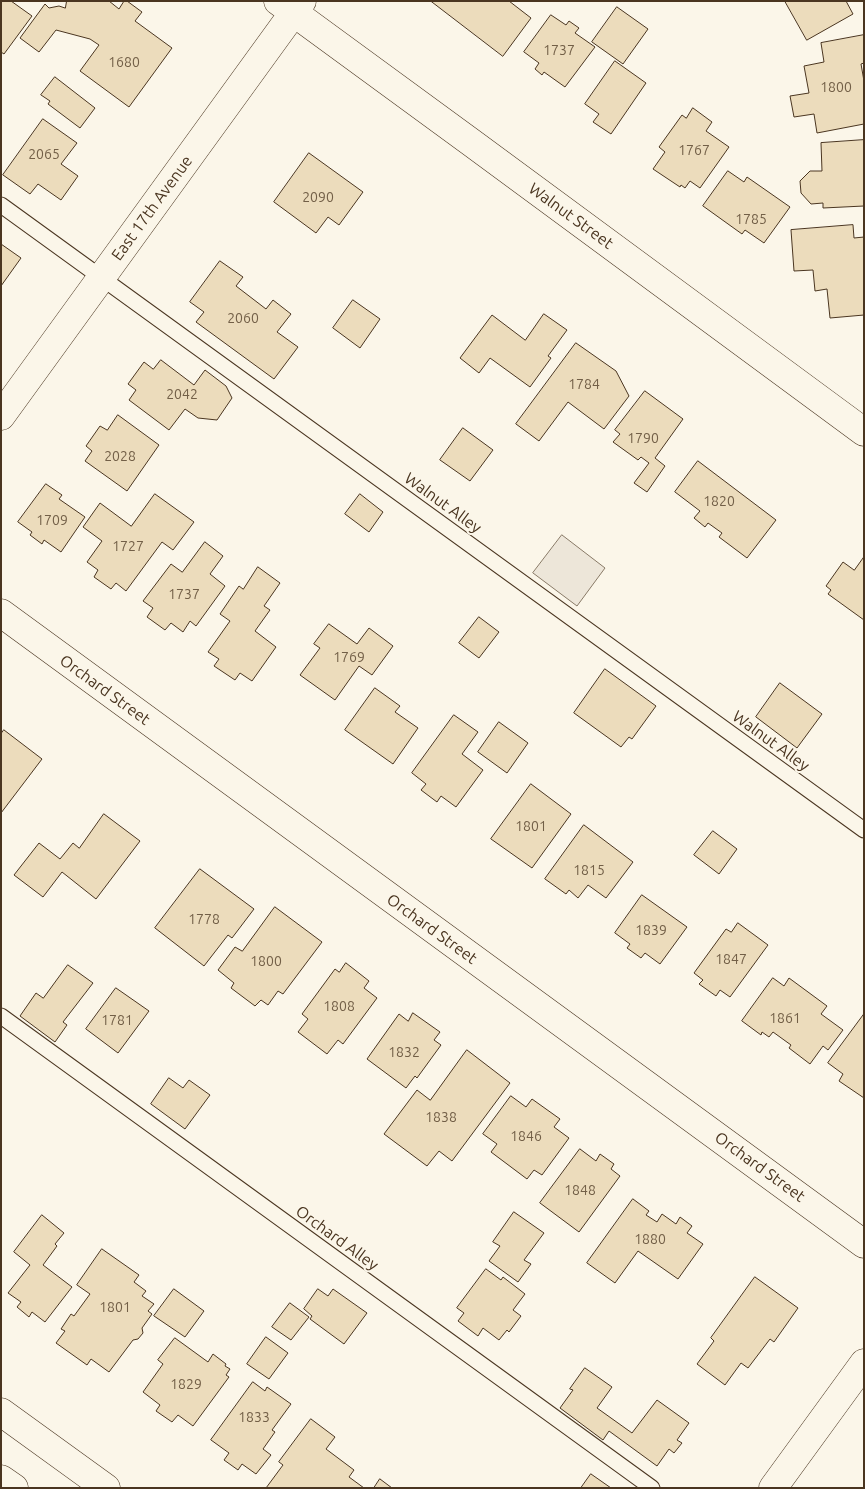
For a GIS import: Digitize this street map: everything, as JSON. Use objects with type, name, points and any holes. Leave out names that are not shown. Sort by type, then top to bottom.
[{"type":"street","name":"East 17th Avenue","points":[[1,416],[102,278],[291,5]]},
{"type":"street","name":"Walnut Street","points":[[291,5],[488,154],[864,432]]},
{"type":"street","name":"Orchard Street","points":[[1,614],[864,1244]]},
{"type":"street","points":[[773,1488],[864,1363]]},
{"type":"street","points":[[1,1412],[106,1488]]},
{"type":"street","points":[[1,1478],[14,1488]]},
{"type":"lane","name":"Walnut Alley","points":[[1,205],[864,830]]},
{"type":"lane","name":"Orchard Alley","points":[[1,1016],[652,1488]]},
{"type":"shaded area","points":[[562,535],[605,568],[577,606],[533,573]]},
{"type":"building","points":[[3,1],[11,1],[32,16],[4,54],[1,52],[1,3]]},
{"type":"building","points":[[67,1],[109,1],[119,9],[124,1],[127,1],[142,12],[135,21],[172,48],[129,107],[80,71],[99,45],[90,39],[56,30],[39,52],[20,38],[45,4],[49,8],[59,6],[65,8]]},
{"type":"building","points":[[431,1],[509,1],[531,18],[503,56]]},
{"type":"building","points":[[785,1],[846,1],[853,14],[807,40]]},
{"type":"building","points":[[617,7],[648,29],[623,64],[592,42]]},
{"type":"building","points":[[551,15],[566,25],[569,21],[579,28],[575,33],[595,47],[565,87],[544,72],[542,75],[535,69],[539,63],[524,52]]},
{"type":"building","points":[[864,35],[864,63],[861,64],[864,81],[864,124],[817,133],[814,114],[794,117],[790,96],[809,93],[804,66],[824,62],[821,43]]},
{"type":"building","points":[[615,61],[646,83],[611,134],[593,122],[599,114],[585,104]]},
{"type":"building","points":[[55,77],[95,108],[80,128],[48,104],[50,101],[41,95]]},
{"type":"building","points":[[693,108],[712,122],[706,131],[729,147],[700,188],[690,181],[685,188],[681,185],[680,187],[653,169],[665,152],[659,147],[682,115],[686,118]]},
{"type":"building","points":[[43,119],[77,143],[61,164],[78,176],[61,200],[38,184],[30,194],[3,175]]},
{"type":"building","points":[[864,140],[864,206],[823,208],[823,203],[811,204],[801,193],[800,181],[810,171],[822,171],[821,143]]},
{"type":"building","points":[[309,153],[363,192],[339,225],[328,217],[316,233],[274,202]]},
{"type":"building","points":[[728,171],[744,182],[747,177],[790,207],[764,243],[745,230],[742,234],[703,206]]},
{"type":"building","points":[[853,225],[854,238],[864,237],[864,315],[830,318],[827,289],[815,291],[813,270],[794,271],[791,230]]},
{"type":"building","points":[[1,244],[21,258],[1,286]]},
{"type":"building","points":[[220,261],[243,277],[236,286],[266,309],[273,300],[291,314],[277,332],[298,347],[274,379],[196,322],[204,312],[190,302]]},
{"type":"building","points":[[353,300],[380,319],[360,348],[333,328]]},
{"type":"building","points":[[544,314],[567,330],[548,356],[551,358],[530,387],[490,358],[479,373],[460,358],[492,315],[525,340]]},
{"type":"building","points":[[576,343],[616,371],[629,396],[604,429],[568,402],[539,441],[516,424]]},
{"type":"building","points":[[161,360],[194,385],[205,370],[226,386],[232,398],[217,420],[198,418],[185,409],[169,430],[129,400],[136,390],[128,384],[144,362],[153,369]]},
{"type":"building","points":[[645,391],[683,419],[655,458],[665,466],[647,492],[634,483],[649,463],[641,457],[638,460],[613,442],[620,434],[615,430]]},
{"type":"building","points":[[118,415],[159,445],[127,491],[85,461],[92,451],[86,446],[100,426],[107,430]]},
{"type":"building","points":[[463,428],[493,450],[470,481],[440,460]]},
{"type":"building","points":[[698,461],[776,520],[747,558],[719,537],[722,533],[708,523],[705,527],[694,518],[700,511],[675,492]]},
{"type":"building","points":[[46,484],[62,495],[59,499],[85,517],[61,552],[44,540],[42,544],[30,535],[32,532],[18,522]]},
{"type":"building","points":[[155,494],[194,522],[173,550],[162,542],[126,591],[116,583],[111,589],[94,577],[98,570],[87,562],[102,541],[83,527],[100,503],[131,526]]},
{"type":"building","points":[[360,494],[383,512],[369,532],[345,514]]},
{"type":"building","points":[[205,542],[223,556],[210,574],[225,586],[196,626],[190,621],[183,632],[171,623],[165,630],[147,617],[153,608],[143,601],[171,564],[182,572]]},
{"type":"building","points":[[864,557],[864,620],[828,594],[831,590],[826,586],[843,562],[854,570]]},
{"type":"building","points":[[258,567],[280,583],[264,606],[270,610],[255,631],[276,647],[252,681],[240,673],[235,680],[214,666],[219,659],[208,652],[230,621],[220,614],[239,586],[243,589]]},
{"type":"building","points":[[479,617],[499,632],[479,658],[459,643]]},
{"type":"building","points":[[329,624],[357,644],[369,628],[393,646],[372,675],[359,666],[335,700],[300,675],[320,648],[314,644]]},
{"type":"building","points":[[605,669],[656,706],[632,739],[629,737],[621,747],[574,713]]},
{"type":"building","points":[[780,683],[822,714],[797,748],[756,717]]},
{"type":"building","points":[[375,688],[400,706],[395,712],[418,728],[393,764],[345,730]]},
{"type":"building","points":[[454,715],[478,732],[462,754],[483,770],[456,807],[441,796],[437,802],[421,790],[426,784],[412,773]]},
{"type":"building","points":[[499,722],[528,743],[507,773],[478,752]]},
{"type":"building","points":[[4,730],[42,759],[1,813],[1,734]]},
{"type":"building","points":[[531,784],[571,814],[532,868],[491,839]]},
{"type":"building","points":[[104,814],[140,841],[96,899],[62,872],[43,897],[14,875],[39,843],[60,859],[73,843],[79,848]]},
{"type":"building","points":[[584,825],[633,862],[606,898],[588,885],[578,898],[569,890],[566,894],[545,879]]},
{"type":"building","points":[[713,831],[737,849],[719,874],[694,855]]},
{"type":"building","points":[[200,869],[254,909],[232,938],[228,935],[204,966],[155,928]]},
{"type":"building","points":[[642,895],[687,927],[660,964],[645,953],[641,958],[627,948],[630,944],[615,933]]},
{"type":"building","points":[[275,907],[322,942],[283,994],[278,991],[268,1005],[261,1000],[255,1006],[231,988],[234,983],[218,970],[235,947],[242,951]]},
{"type":"building","points":[[738,923],[768,945],[730,997],[720,990],[716,996],[699,984],[703,980],[694,973],[726,929],[731,932]]},
{"type":"building","points":[[346,963],[369,981],[364,988],[377,998],[343,1044],[338,1040],[327,1054],[298,1032],[308,1019],[302,1014],[335,969],[339,972]]},
{"type":"building","points":[[68,965],[93,983],[63,1022],[67,1025],[55,1042],[20,1016],[36,993],[43,998]]},
{"type":"building","points":[[773,978],[784,986],[789,978],[827,1006],[821,1014],[843,1030],[828,1050],[823,1046],[810,1064],[789,1048],[791,1045],[773,1032],[769,1037],[762,1032],[761,1035],[742,1021]]},
{"type":"building","points":[[116,988],[149,1011],[118,1053],[86,1029]]},
{"type":"building","points":[[413,1013],[440,1032],[434,1040],[441,1045],[417,1078],[415,1076],[406,1088],[367,1059],[399,1014],[408,1021]]},
{"type":"building","points":[[864,1014],[864,1098],[839,1081],[843,1074],[828,1063]]},
{"type":"building","points":[[467,1050],[510,1083],[452,1161],[439,1151],[427,1166],[384,1134],[417,1090],[430,1100]]},
{"type":"building","points":[[169,1078],[183,1088],[189,1080],[210,1095],[185,1129],[151,1104]]},
{"type":"building","points":[[511,1096],[526,1107],[532,1099],[560,1119],[554,1127],[569,1138],[542,1175],[534,1170],[527,1179],[491,1152],[497,1144],[483,1134]]},
{"type":"building","points":[[580,1149],[596,1161],[600,1154],[614,1164],[611,1169],[620,1176],[579,1232],[540,1203]]},
{"type":"building","points":[[633,1199],[649,1211],[646,1215],[657,1222],[662,1214],[676,1224],[680,1217],[692,1226],[687,1233],[703,1244],[678,1279],[638,1251],[615,1283],[587,1263]]},
{"type":"building","points":[[514,1212],[544,1233],[524,1260],[531,1264],[518,1282],[489,1261],[500,1246],[493,1242]]},
{"type":"building","points":[[42,1215],[64,1233],[43,1265],[72,1287],[45,1322],[32,1312],[29,1317],[17,1307],[21,1302],[8,1293],[30,1265],[14,1252]]},
{"type":"building","points":[[102,1249],[139,1275],[134,1282],[146,1291],[142,1296],[154,1304],[148,1311],[152,1314],[142,1328],[143,1333],[138,1339],[133,1340],[109,1372],[91,1359],[87,1365],[56,1343],[65,1331],[61,1329],[71,1314],[74,1316],[90,1294],[77,1285]]},
{"type":"building","points":[[486,1269],[501,1280],[503,1277],[525,1294],[513,1310],[521,1316],[509,1332],[507,1330],[499,1340],[483,1328],[478,1336],[458,1321],[464,1313],[457,1308]]},
{"type":"building","points":[[755,1277],[798,1308],[774,1342],[770,1339],[748,1368],[741,1363],[725,1385],[697,1364],[714,1341],[711,1338]]},
{"type":"building","points":[[174,1289],[204,1311],[185,1337],[154,1316]]},
{"type":"building","points":[[318,1289],[328,1296],[333,1289],[367,1313],[344,1344],[310,1319],[312,1316],[304,1309]]},
{"type":"building","points":[[290,1303],[309,1317],[291,1340],[272,1327]]},
{"type":"building","points":[[266,1337],[288,1353],[269,1379],[247,1364]]},
{"type":"building","points":[[175,1338],[208,1362],[213,1354],[230,1369],[226,1375],[229,1377],[193,1426],[178,1415],[172,1422],[156,1411],[160,1405],[143,1392],[163,1364],[158,1360]]},
{"type":"building","points":[[585,1368],[612,1387],[597,1408],[632,1433],[657,1400],[689,1423],[677,1440],[682,1443],[674,1453],[669,1449],[657,1466],[609,1431],[603,1440],[560,1408],[573,1390],[570,1389]]},
{"type":"building","points":[[253,1382],[265,1391],[267,1387],[291,1404],[272,1430],[275,1432],[263,1449],[271,1455],[256,1474],[242,1464],[238,1470],[224,1460],[229,1453],[211,1440]]},
{"type":"building","points":[[311,1419],[335,1437],[326,1449],[354,1470],[349,1477],[364,1488],[266,1488],[283,1465],[279,1462]]},
{"type":"building","points":[[591,1474],[611,1488],[581,1488]]},
{"type":"building","points":[[380,1479],[392,1488],[374,1488]]}]
